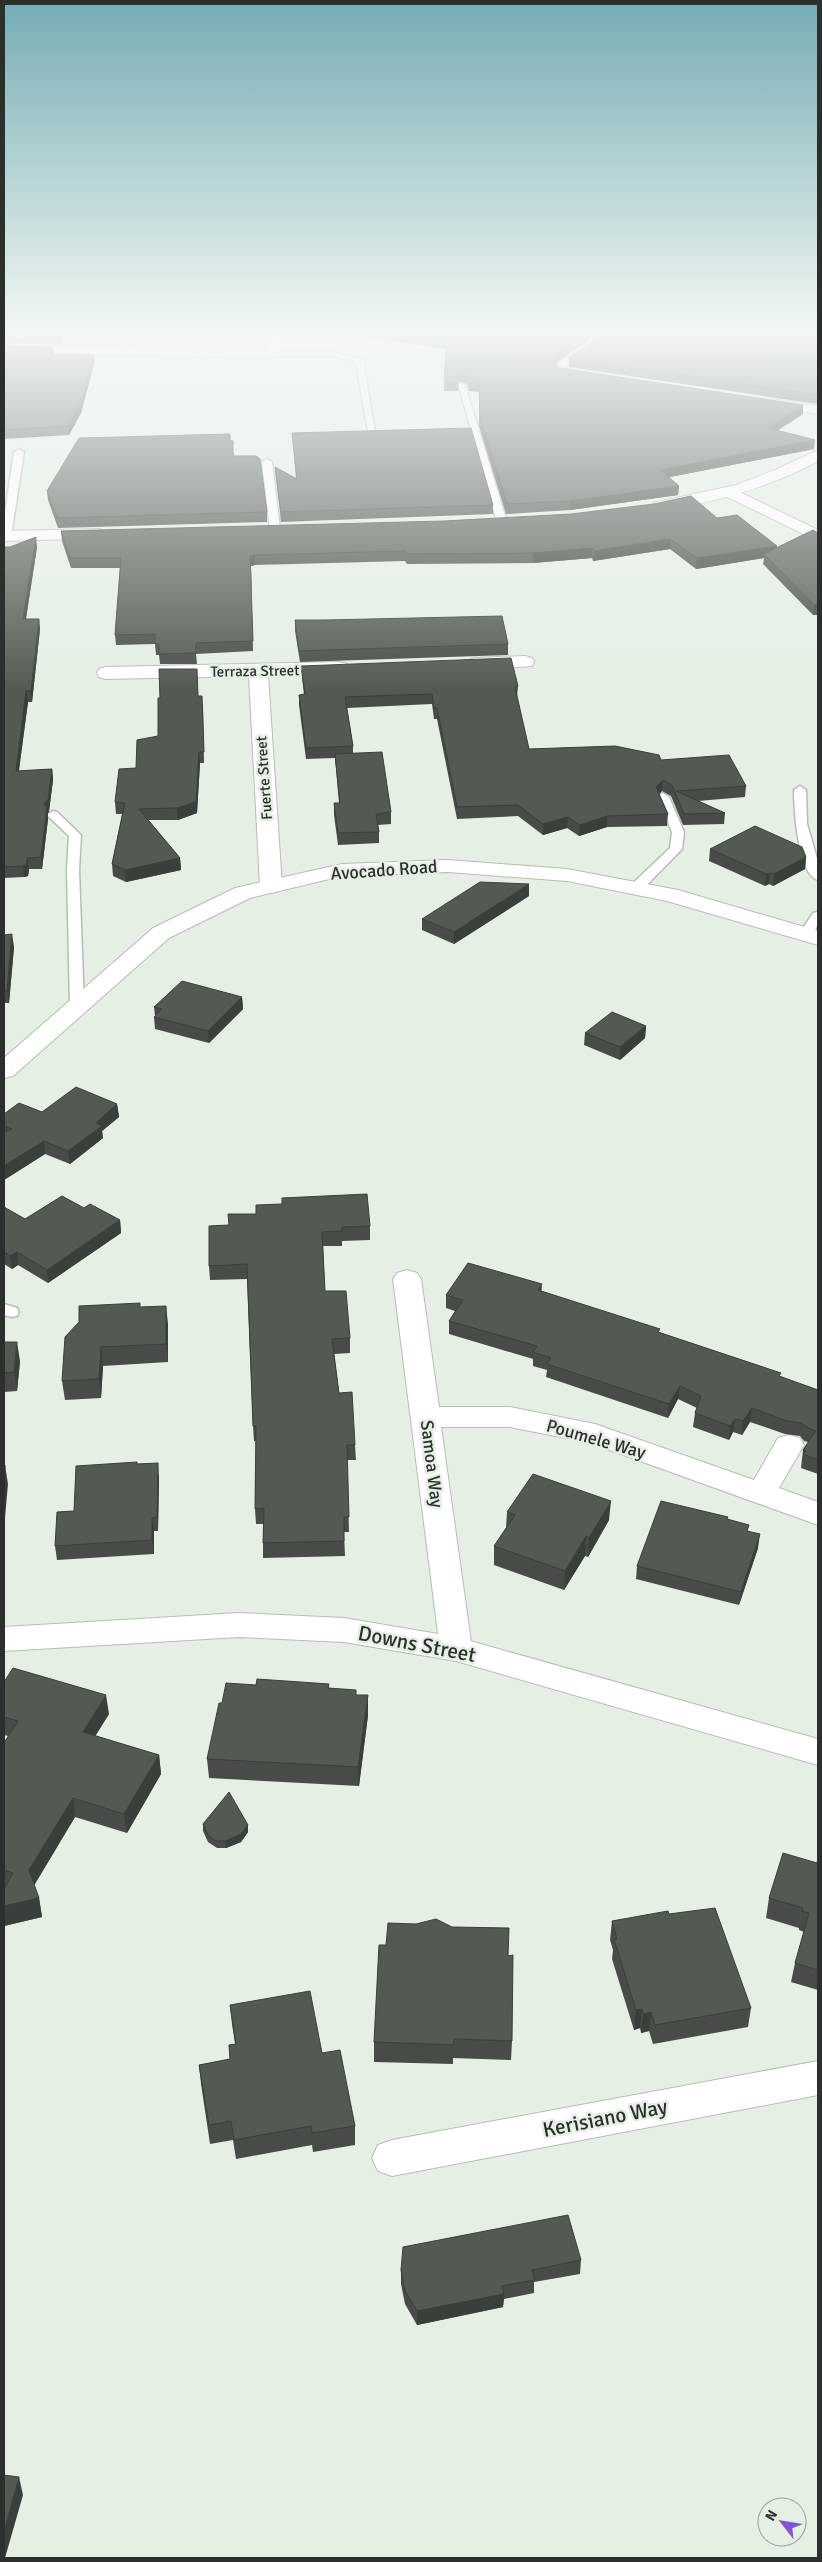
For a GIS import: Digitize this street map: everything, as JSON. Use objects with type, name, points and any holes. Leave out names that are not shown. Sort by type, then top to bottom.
[{"type":"street","points":[[642,509],[729,492],[761,482],[818,455]]},
{"type":"street","points":[[729,492],[818,536]]},
{"type":"street","points":[[482,523],[510,522]]},
{"type":"street","points":[[255,529],[294,528]]},
{"type":"street","points":[[5,536],[116,533]]},
{"type":"street","points":[[455,664],[524,662]]},
{"type":"street","name":"Terraza Street","points":[[106,674],[356,668]]},
{"type":"street","name":"Fuerte Street","points":[[258,671],[271,886]]},
{"type":"street","name":"Avocado Road","points":[[4,1071],[161,933],[243,893],[342,870],[448,866],[567,875],[670,895],[814,929]]},
{"type":"street","name":"Samoa Way","points":[[406,1279],[456,1649]]},
{"type":"street","name":"Poumele Way","points":[[426,1417],[510,1417],[595,1434],[818,1514]]},
{"type":"street","points":[[761,1493],[789,1445]]},
{"type":"street","name":"Downs Street","points":[[4,1639],[239,1625],[344,1630],[456,1649],[818,1752]]},
{"type":"street","name":"Kerisiano Way","points":[[392,2158],[818,2078]]},
{"type":"lane","points":[[5,536],[19,453]]},
{"type":"lane","points":[[485,453],[510,522]]},
{"type":"lane","points":[[267,462],[274,529]]},
{"type":"lane","points":[[800,790],[799,822],[807,852],[818,876]]},
{"type":"lane","points":[[636,888],[676,849],[678,832],[663,797]]},
{"type":"lane","points":[[53,815],[76,835],[73,880],[77,1007]]},
{"type":"building","points":[[70,453],[233,453],[233,456],[256,456],[260,459],[267,512],[57,518],[47,491]]},
{"type":"building","points":[[294,453],[478,453],[493,505],[281,512],[275,467],[297,479]]},
{"type":"building","points":[[491,453],[750,453],[660,470],[679,486],[570,501],[507,504]]},
{"type":"building","points":[[691,496],[717,518],[737,515],[777,546],[697,558],[670,539],[594,551],[592,548],[533,553],[407,554],[405,551],[255,555],[250,556],[253,641],[196,643],[196,653],[159,654],[159,644],[155,644],[155,634],[115,635],[121,558],[70,558],[61,531],[444,521],[571,514],[654,504]]},
{"type":"building","points":[[813,530],[818,533],[818,605],[814,605],[764,554]]},
{"type":"building","points":[[36,537],[23,619],[39,619],[31,691],[26,691],[16,771],[52,769],[48,800],[44,804],[47,808],[41,857],[27,858],[26,865],[23,866],[4,867],[4,547],[10,547]]},
{"type":"building","points":[[502,616],[508,644],[299,651],[295,620],[325,620]]},
{"type":"building","points":[[511,658],[518,686],[515,687],[529,749],[615,746],[659,755],[661,760],[729,755],[746,786],[676,791],[725,813],[684,814],[672,785],[663,780],[656,787],[668,814],[607,816],[580,825],[568,817],[543,824],[518,805],[457,807],[437,708],[434,708],[432,694],[345,697],[353,746],[306,748],[299,695],[305,694],[301,666]]},
{"type":"building","points":[[159,669],[197,669],[198,696],[202,696],[204,752],[199,752],[196,802],[177,808],[139,809],[180,858],[125,870],[112,864],[125,803],[115,802],[119,769],[136,768],[137,740],[158,736]]},
{"type":"building","points":[[382,752],[391,812],[376,814],[379,832],[338,833],[334,803],[340,803],[335,754]]},
{"type":"building","points":[[755,826],[802,847],[806,857],[774,874],[766,874],[710,849]]},
{"type":"building","points":[[480,882],[529,884],[454,932],[422,919]]},
{"type":"building","points":[[12,934],[7,991],[4,991],[4,935]]},
{"type":"building","points":[[182,981],[242,997],[208,1031],[154,1017],[162,1009],[154,1007]]},
{"type":"building","points":[[612,1012],[646,1026],[620,1047],[585,1033]]},
{"type":"building","points":[[76,1087],[117,1104],[96,1123],[102,1126],[68,1151],[44,1141],[4,1166],[4,1132],[12,1129],[4,1126],[4,1114],[19,1103],[42,1112]]},
{"type":"building","points":[[367,1194],[370,1226],[342,1227],[342,1231],[322,1232],[325,1291],[346,1291],[350,1338],[332,1339],[339,1393],[352,1392],[355,1445],[347,1445],[349,1517],[344,1517],[344,1541],[263,1543],[264,1508],[255,1509],[256,1426],[253,1426],[247,1264],[209,1266],[209,1226],[229,1225],[228,1214],[256,1214],[256,1205],[282,1204],[282,1198]]},
{"type":"building","points":[[62,1196],[84,1208],[90,1204],[120,1220],[47,1270],[17,1252],[10,1256],[4,1252],[4,1207],[25,1219]]},
{"type":"building","points":[[468,1263],[542,1284],[538,1290],[660,1329],[658,1332],[781,1373],[779,1376],[818,1390],[818,1460],[803,1454],[806,1451],[803,1450],[816,1431],[802,1423],[787,1421],[752,1408],[743,1421],[735,1419],[730,1426],[695,1413],[701,1396],[680,1386],[669,1404],[547,1364],[551,1358],[533,1352],[537,1346],[449,1321],[463,1300],[446,1295]]},
{"type":"building","points":[[140,1303],[140,1307],[166,1306],[166,1344],[101,1347],[99,1379],[62,1381],[65,1337],[79,1322],[79,1306]]},
{"type":"building","points":[[4,1342],[17,1342],[14,1372],[4,1373]]},
{"type":"building","points":[[137,1462],[137,1464],[158,1463],[157,1517],[152,1518],[152,1540],[55,1546],[57,1512],[74,1511],[76,1466]]},
{"type":"building","points":[[533,1474],[611,1501],[589,1538],[586,1536],[565,1571],[494,1546],[515,1515],[507,1512]]},
{"type":"building","points":[[661,1501],[728,1517],[727,1519],[749,1525],[747,1531],[760,1534],[741,1592],[637,1566]]},
{"type":"building","points":[[13,1668],[106,1695],[83,1732],[159,1755],[124,1814],[73,1798],[29,1870],[39,1898],[4,1906],[4,1889],[13,1873],[4,1870],[4,1743],[18,1721],[4,1717],[4,1682]]},
{"type":"building","points":[[257,1679],[329,1684],[328,1688],[356,1690],[356,1695],[368,1695],[358,1767],[207,1759],[219,1703],[222,1703],[226,1683],[256,1685]]},
{"type":"building","points":[[229,1792],[248,1825],[241,1834],[226,1841],[216,1841],[208,1835],[203,1824]]},
{"type":"building","points":[[783,1853],[817,1863],[818,1858],[818,1970],[795,1963],[809,1913],[802,1911],[803,1908],[769,1898]]},
{"type":"building","points":[[715,1908],[751,2008],[655,2025],[651,2012],[643,2014],[642,2009],[636,2010],[614,1939],[617,1939],[612,1921],[668,1911],[669,1914]]},
{"type":"building","points":[[436,1919],[452,1927],[509,1928],[508,1956],[513,1955],[512,2041],[454,2039],[453,2045],[374,2042],[379,1945],[386,1945],[388,1923],[416,1924]]},
{"type":"building","points":[[310,1991],[322,2053],[340,2050],[355,2126],[312,2133],[311,2126],[234,2140],[231,2121],[209,2125],[199,2065],[230,2059],[229,2045],[236,2044],[230,2005]]},
{"type":"building","points":[[568,2215],[581,2260],[532,2270],[535,2280],[502,2286],[504,2294],[417,2311],[405,2291],[401,2270],[403,2247]]},
{"type":"building","points":[[4,2475],[19,2477],[4,2531]]}]
